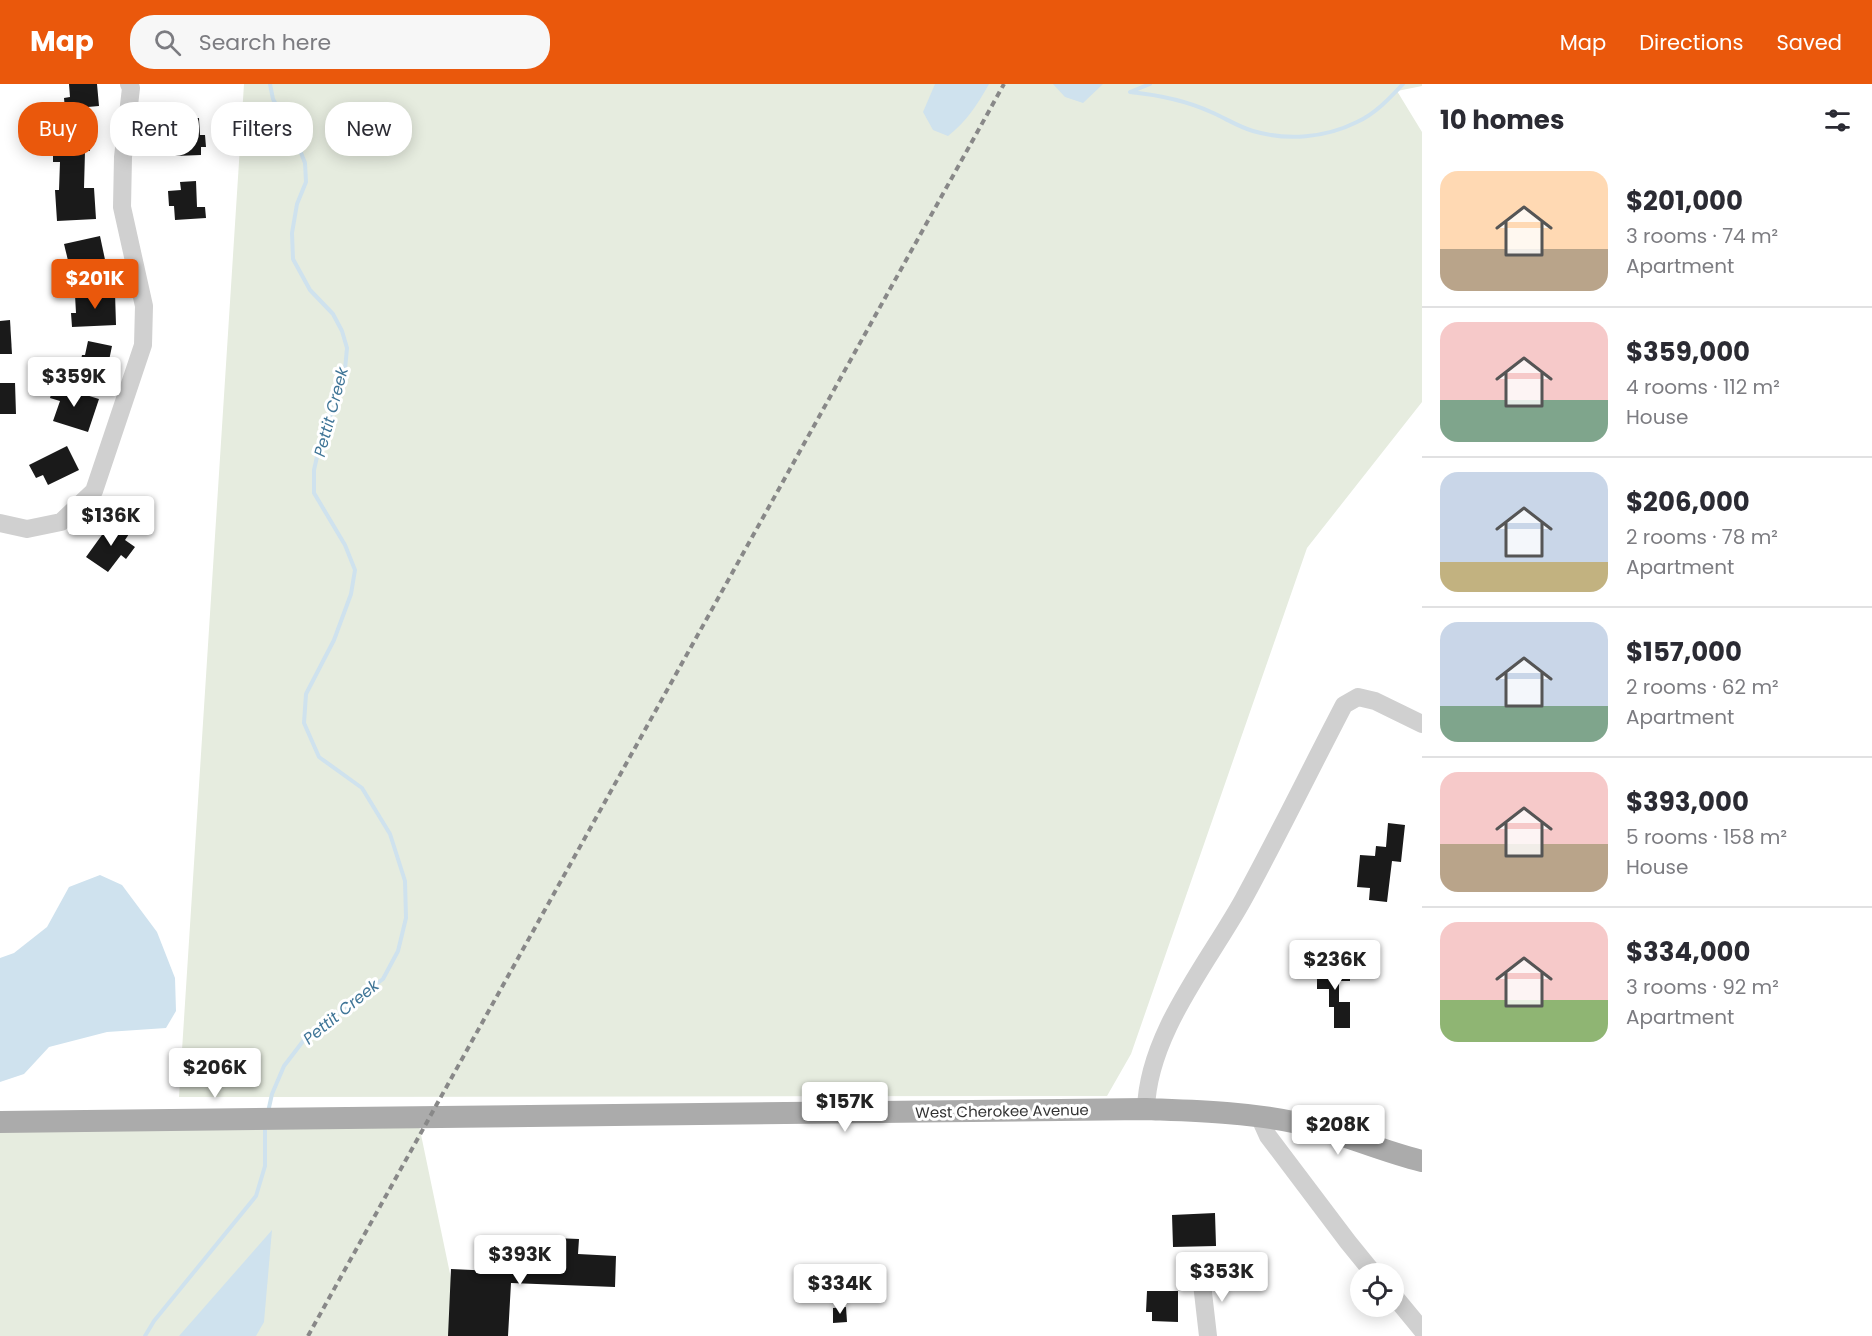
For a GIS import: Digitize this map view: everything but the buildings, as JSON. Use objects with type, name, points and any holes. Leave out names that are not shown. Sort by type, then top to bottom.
[{"type":"main road","name":"West Cherokee Avenue","points":[[0,1122],[1146,1109],[1259,1116],[1309,1125],[1422,1161]]},
{"type":"street","points":[[0,523],[27,529],[61,522],[94,491],[143,345],[144,306],[122,207],[123,157],[131,88],[129,84]]},
{"type":"street","points":[[1146,1109],[1149,1075],[1169,1025],[1243,899],[1344,705],[1358,697],[1375,701],[1422,724]]},
{"type":"street","points":[[1259,1116],[1268,1136],[1365,1263]]},
{"type":"street","points":[[1201,1275],[1208,1336]]},
{"type":"street","points":[[1404,1308],[1422,1330]]},
{"type":"shaded area","points":[[244,84],[1422,84],[1422,86],[1397,91],[1422,132],[1422,402],[1307,548],[1131,1054],[1107,1096],[179,1097],[239,156],[313,156],[313,102],[243,102]]},
{"type":"shaded area","points":[[419,1125],[463,1336],[0,1336],[0,1132]]},
{"type":"water","points":[[935,84],[989,84],[971,112],[948,136],[933,130],[923,112]]},
{"type":"water","points":[[1053,84],[1103,84],[1083,103],[1065,97]]},
{"type":"water","points":[[100,875],[122,885],[157,932],[175,978],[176,1011],[166,1028],[107,1032],[49,1047],[24,1074],[0,1082],[0,958],[14,953],[47,927],[69,887]]},
{"type":"water","points":[[272,1230],[264,1322],[256,1336],[179,1336]]},
{"type":"waterway","name":"Pettit Creek","points":[[268,1112],[272,1094],[284,1066],[307,1036],[383,979],[398,951],[406,918],[405,881],[390,834],[362,788],[319,757],[304,723],[306,694],[334,640],[351,594],[355,570],[345,545],[314,493],[314,470],[319,448],[344,380],[347,348],[342,331],[333,314],[310,290],[293,259],[292,233],[297,204],[306,182],[305,163],[273,99],[270,84]]},
{"type":"waterway","points":[[1150,84],[1130,92],[1182,101],[1253,131],[1292,137],[1332,132],[1364,119],[1403,84]]},
{"type":"waterway","name":"Pettit Creek","points":[[145,1336],[154,1321],[256,1196],[265,1166],[265,1128]]},
{"type":"railway","points":[[308,1336],[1004,84]]}]
